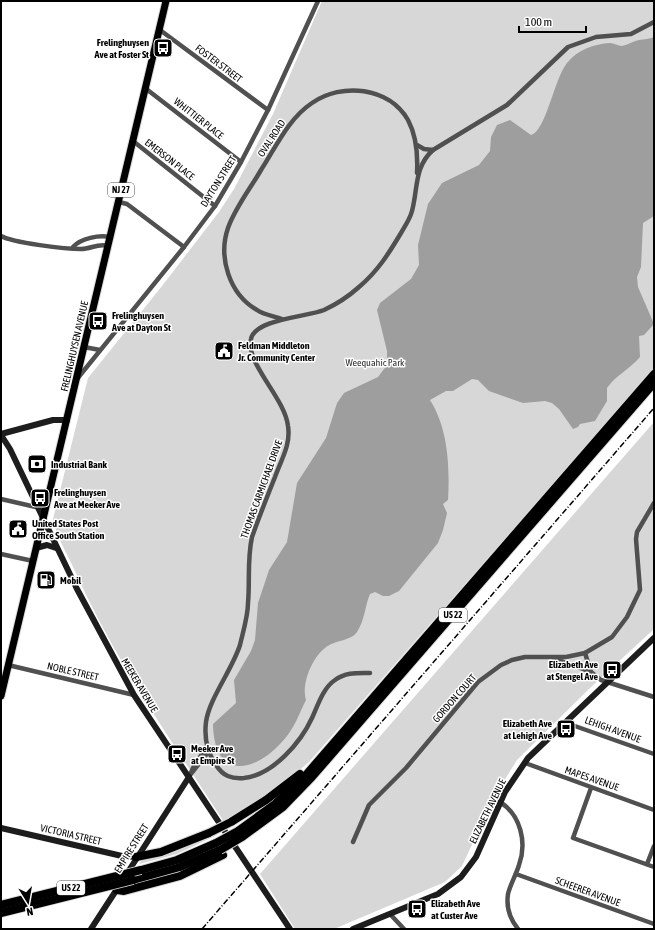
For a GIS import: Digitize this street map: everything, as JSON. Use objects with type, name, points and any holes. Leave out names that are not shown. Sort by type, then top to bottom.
[{"type":"highway","name":"US 22","points":[[241,837],[263,814],[287,793],[336,741],[654,374]]},
{"type":"highway","name":"US 22","points":[[1,913],[176,868],[220,849],[241,837],[283,807],[312,777],[654,383]]},
{"type":"highway","points":[[136,857],[161,852],[209,833],[231,822],[286,786],[336,741]]},
{"type":"highway","points":[[117,890],[124,891],[180,876],[220,849],[241,837]]},
{"type":"highway","name":"US 22","points":[[1,905],[220,849]]},
{"type":"main road","name":"FRELINGHUYSEN AVENUE","points":[[1,696],[166,1]]},
{"type":"main road","points":[[1,434],[53,420],[67,420]]},
{"type":"main road","name":"MEEKER AVENUE","points":[[1,434],[10,449],[56,548],[134,695],[290,929]]},
{"type":"main road","points":[[36,548],[47,545],[56,548]]},
{"type":"main road","name":"ELIZABETH AVENUE","points":[[353,929],[438,894],[461,877],[476,857],[500,802],[525,763],[567,720],[654,639]]},
{"type":"main road","name":"EMPIRE STREET","points":[[91,929],[189,777]]},
{"type":"main road","name":"VICTORIA STREET","points":[[1,828],[126,857],[136,857]]},
{"type":"street","name":"DAYTON STREET","points":[[76,380],[98,355],[100,350],[184,247],[215,206],[241,162],[268,110],[318,1]]},
{"type":"street","name":"THOMAS CARMICHAEL DRIVE","points":[[370,673],[347,673],[334,680],[325,690],[305,732],[297,742],[276,762],[255,775],[240,778],[229,777],[221,772],[208,749],[205,735],[208,712],[234,662],[245,623],[248,605],[249,550],[252,537],[288,444],[286,414],[251,353],[251,337],[260,328],[284,319],[314,313],[337,303],[378,270],[386,259],[412,212],[416,179],[425,158],[433,150],[507,105],[568,46],[596,37],[631,34],[654,22]]},
{"type":"street","name":"FOSTER STREET","points":[[160,30],[268,110]]},
{"type":"street","name":"WHITTIER PLACE","points":[[145,88],[241,162]]},
{"type":"street","name":"OVAL ROAD","points":[[284,319],[258,311],[239,294],[228,275],[224,247],[226,233],[233,218],[289,125],[306,107],[320,98],[340,91],[358,90],[378,95],[399,108],[408,121],[417,145],[416,179]]},
{"type":"street","name":"EMERSON PLACE","points":[[133,141],[215,206]]},
{"type":"street","points":[[417,145],[424,149],[433,150]]},
{"type":"street","points":[[119,202],[127,204],[184,247]]},
{"type":"street","points":[[1,236],[59,248],[73,247],[80,249],[101,244],[108,246]]},
{"type":"street","points":[[73,247],[82,241],[103,236],[110,237]]},
{"type":"street","points":[[84,347],[100,350]]},
{"type":"street","points":[[1,499],[46,510]]},
{"type":"street","name":"GORDON COURT","points":[[353,842],[369,805],[406,768],[478,682],[501,665],[512,660],[526,657],[566,657],[585,652],[612,637],[627,617],[640,590],[636,539],[637,532],[654,502]]},
{"type":"street","points":[[1,554],[33,561]]},
{"type":"street","points":[[585,652],[591,672]]},
{"type":"street","points":[[550,657],[591,672],[601,680],[654,697]]},
{"type":"street","name":"NOBLE STREET","points":[[8,666],[134,695]]},
{"type":"street","name":"LEHIGH AVENUE","points":[[567,720],[572,725],[654,754]]},
{"type":"street","points":[[189,777],[195,771],[208,749]]},
{"type":"street","name":"MAPES AVENUE","points":[[525,763],[654,810]]},
{"type":"street","points":[[591,788],[573,838],[654,867]]},
{"type":"street","points":[[500,802],[514,813],[521,834],[521,858],[508,893],[507,903],[512,921],[518,929]]},
{"type":"street","points":[[647,864],[654,846]]},
{"type":"street","name":"SCHEERER AVENUE","points":[[516,874],[654,924]]},
{"type":"street","points":[[390,914],[404,929]]},
{"type":"green space","name":"Weequahic Park","points":[[322,1],[654,1],[654,369],[309,762],[270,795],[224,822],[125,667],[90,602],[62,544],[53,519],[88,378],[162,286],[219,212],[234,189],[273,114]]},
{"type":"green space","points":[[654,422],[654,629],[590,688],[517,760],[495,795],[462,866],[445,882],[334,929],[295,929],[260,874]]},
{"type":"green space","points":[[214,834],[217,835],[177,854],[139,864],[142,860]]},
{"type":"shaded area","points":[[654,37],[654,216],[643,223],[641,267],[637,277],[638,287],[654,324],[644,335],[639,336],[640,357],[607,388],[607,401],[595,421],[580,424],[578,427],[573,429],[559,409],[552,403],[545,401],[523,403],[489,391],[478,380],[472,379],[453,391],[446,391],[430,400],[441,423],[449,474],[448,500],[443,504],[447,513],[438,543],[399,591],[389,596],[383,596],[375,592],[370,594],[362,623],[354,635],[329,645],[320,652],[306,679],[306,700],[290,732],[276,748],[264,758],[252,764],[240,766],[229,764],[221,756],[215,743],[213,724],[236,703],[234,680],[251,651],[255,640],[258,603],[269,570],[287,542],[297,483],[326,438],[337,403],[344,393],[378,377],[387,365],[387,351],[377,310],[380,303],[411,279],[419,265],[418,245],[428,204],[442,183],[479,165],[490,151],[491,137],[497,125],[510,120],[531,135],[536,131],[546,115],[562,71],[571,58],[586,48],[610,43],[622,46]]},
{"type":"railway","points":[[202,929],[654,408]]},
{"type":"place","name":"Frelinghuysen Ave at Foster St","points":[[163,48]]},
{"type":"place","name":"Frelinghuysen Ave at Dayton St","points":[[98,321]]},
{"type":"place","name":"Feldman Middleton Jr. Community Center","points":[[224,351]]},
{"type":"place","name":"Industrial Bank","points":[[37,464]]},
{"type":"place","name":"Frelinghuysen Ave at Meeker Ave","points":[[40,498]]},
{"type":"place","name":"United States Post Office South Station","points":[[18,529]]},
{"type":"place","name":"Mobil","points":[[46,580]]},
{"type":"place","name":"Elizabeth Ave at Stengel Ave","points":[[612,670]]},
{"type":"place","name":"Elizabeth Ave at Lehigh Ave","points":[[566,729]]},
{"type":"place","name":"Meeker Ave at Empire St","points":[[177,754]]},
{"type":"place","name":"Elizabeth Ave at Custer Ave","points":[[417,909]]}]
